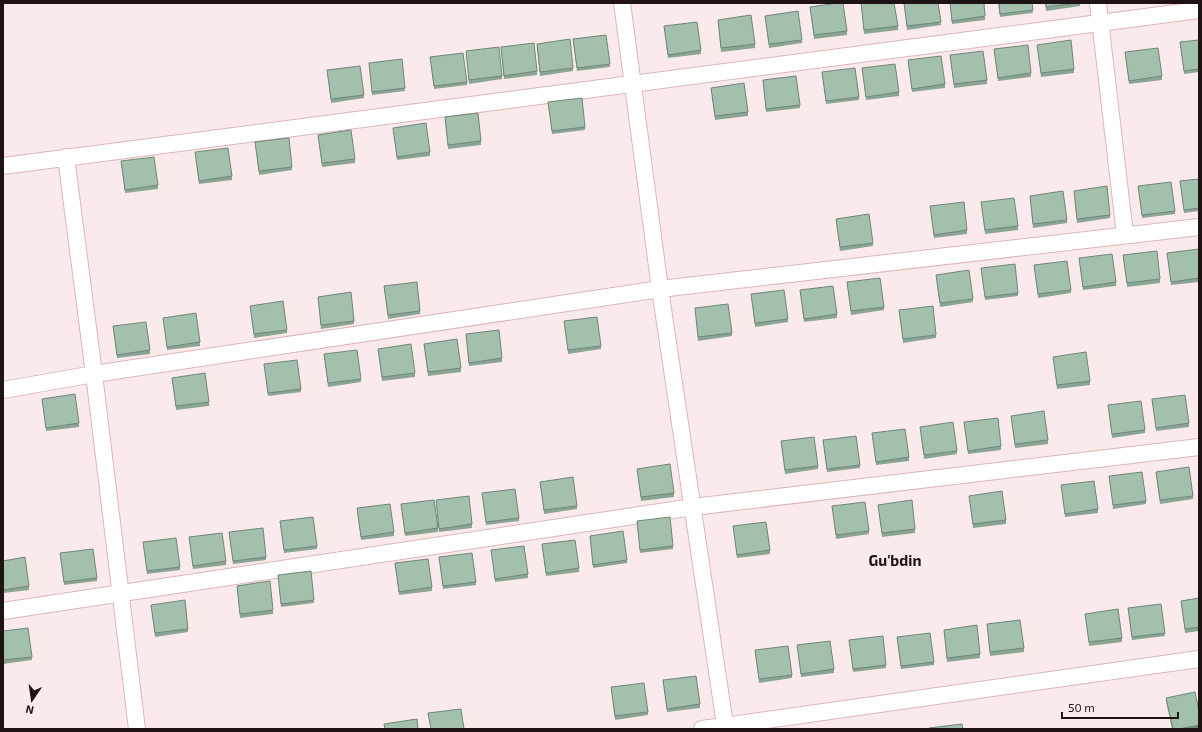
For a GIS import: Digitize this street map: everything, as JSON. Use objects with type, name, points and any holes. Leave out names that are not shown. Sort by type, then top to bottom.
[{"type":"street","points":[[622,3],[660,289],[725,725]]},
{"type":"street","points":[[1098,3],[1125,235]]},
{"type":"street","points":[[3,166],[1199,10]]},
{"type":"street","points":[[66,157],[137,729]]},
{"type":"street","points":[[3,390],[94,374],[660,289],[1199,227]]},
{"type":"street","points":[[3,611],[693,507],[1199,447]]},
{"type":"street","points":[[702,729],[1199,659]]},
{"type":"building","points":[[843,3],[847,31],[814,35],[810,7]]},
{"type":"building","points":[[861,3],[894,3],[898,26],[864,30]]},
{"type":"building","points":[[904,3],[938,3],[941,22],[907,26]]},
{"type":"building","points":[[950,3],[984,3],[985,16],[952,21]]},
{"type":"building","points":[[999,3],[1032,3],[1033,10],[1000,14]]},
{"type":"building","points":[[1046,3],[1078,3],[1046,7]]},
{"type":"building","points":[[798,11],[802,40],[769,44],[765,16]]},
{"type":"building","points":[[751,15],[755,44],[721,48],[718,20]]},
{"type":"building","points":[[697,22],[701,50],[668,55],[664,26]]},
{"type":"building","points":[[606,35],[610,64],[577,68],[573,39]]},
{"type":"building","points":[[570,39],[573,68],[540,72],[537,44]]},
{"type":"building","points":[[1071,40],[1074,69],[1041,73],[1037,45]]},
{"type":"building","points":[[1199,40],[1199,69],[1184,71],[1180,42]]},
{"type":"building","points":[[534,43],[537,71],[504,76],[501,47]]},
{"type":"building","points":[[1028,45],[1031,73],[998,78],[994,49]]},
{"type":"building","points":[[499,47],[502,76],[469,80],[466,51]]},
{"type":"building","points":[[1158,48],[1162,76],[1129,81],[1125,52]]},
{"type":"building","points":[[983,51],[987,80],[954,84],[950,55]]},
{"type":"building","points":[[463,53],[467,82],[434,86],[430,57]]},
{"type":"building","points":[[941,56],[945,84],[912,89],[908,60]]},
{"type":"building","points":[[402,59],[405,88],[372,92],[369,63]]},
{"type":"building","points":[[895,64],[899,92],[866,97],[862,68]]},
{"type":"building","points":[[360,66],[364,95],[331,99],[327,70]]},
{"type":"building","points":[[855,68],[859,97],[826,101],[822,72]]},
{"type":"building","points":[[796,76],[800,105],[766,109],[763,80]]},
{"type":"building","points":[[744,83],[748,112],[715,116],[711,88]]},
{"type":"building","points":[[582,98],[585,127],[552,131],[548,102]]},
{"type":"building","points":[[478,113],[481,141],[448,145],[445,117]]},
{"type":"building","points":[[426,123],[430,152],[397,157],[393,128]]},
{"type":"building","points":[[351,130],[355,159],[322,163],[318,135]]},
{"type":"building","points":[[289,138],[292,167],[259,171],[255,142]]},
{"type":"building","points":[[228,148],[232,176],[199,181],[195,152]]},
{"type":"building","points":[[154,157],[158,185],[125,190],[121,161]]},
{"type":"building","points":[[1199,179],[1199,208],[1184,210],[1180,181]]},
{"type":"building","points":[[1171,182],[1175,211],[1142,215],[1138,186]]},
{"type":"building","points":[[1107,186],[1110,215],[1077,219],[1074,191]]},
{"type":"building","points":[[1063,191],[1067,220],[1033,224],[1030,196]]},
{"type":"building","points":[[1014,198],[1018,226],[985,230],[981,202]]},
{"type":"building","points":[[964,202],[967,230],[934,235],[930,206]]},
{"type":"building","points":[[869,214],[873,243],[840,247],[836,219]]},
{"type":"building","points":[[1199,249],[1199,278],[1171,282],[1167,253]]},
{"type":"building","points":[[1157,251],[1160,279],[1127,283],[1123,255]]},
{"type":"building","points":[[1112,254],[1116,282],[1083,287],[1079,258]]},
{"type":"building","points":[[1067,261],[1071,290],[1038,294],[1034,265]]},
{"type":"building","points":[[1015,264],[1018,293],[985,297],[981,268]]},
{"type":"building","points":[[969,270],[973,299],[940,303],[936,275]]},
{"type":"building","points":[[880,278],[884,307],[851,311],[847,282]]},
{"type":"building","points":[[417,282],[420,311],[388,315],[384,286]]},
{"type":"building","points":[[833,286],[837,314],[804,319],[800,290]]},
{"type":"building","points":[[784,290],[788,319],[755,323],[751,294]]},
{"type":"building","points":[[351,292],[354,321],[321,325],[318,297]]},
{"type":"building","points":[[283,301],[287,330],[254,334],[250,306]]},
{"type":"building","points":[[728,304],[732,333],[698,337],[695,308]]},
{"type":"building","points":[[933,306],[936,335],[903,339],[899,310]]},
{"type":"building","points":[[196,313],[200,342],[167,347],[163,318]]},
{"type":"building","points":[[597,317],[601,346],[568,350],[564,321]]},
{"type":"building","points":[[146,322],[150,350],[117,355],[113,326]]},
{"type":"building","points":[[499,330],[502,358],[469,363],[466,334]]},
{"type":"building","points":[[457,339],[461,368],[428,372],[424,344]]},
{"type":"building","points":[[411,344],[415,373],[382,377],[378,349]]},
{"type":"building","points":[[357,350],[361,379],[328,383],[324,354]]},
{"type":"building","points":[[1086,352],[1090,381],[1057,385],[1053,357]]},
{"type":"building","points":[[297,360],[301,389],[268,393],[264,364]]},
{"type":"building","points":[[205,373],[209,402],[176,406],[172,378]]},
{"type":"building","points":[[75,394],[79,423],[46,428],[42,399]]},
{"type":"building","points":[[1185,395],[1189,423],[1156,428],[1152,399]]},
{"type":"building","points":[[1141,401],[1145,430],[1112,434],[1108,405]]},
{"type":"building","points":[[1044,411],[1048,440],[1015,444],[1011,416]]},
{"type":"building","points":[[998,418],[1001,446],[968,451],[964,422]]},
{"type":"building","points":[[953,422],[957,451],[924,455],[920,427]]},
{"type":"building","points":[[905,429],[909,457],[876,462],[872,433]]},
{"type":"building","points":[[856,436],[860,465],[827,469],[823,440]]},
{"type":"building","points":[[814,437],[818,466],[785,470],[781,441]]},
{"type":"building","points":[[670,464],[674,493],[641,497],[637,469]]},
{"type":"building","points":[[1189,467],[1193,496],[1160,500],[1156,472]]},
{"type":"building","points":[[1142,472],[1146,501],[1113,505],[1109,476]]},
{"type":"building","points":[[573,477],[577,506],[544,510],[540,482]]},
{"type":"building","points":[[1094,481],[1098,509],[1065,514],[1061,485]]},
{"type":"building","points":[[515,489],[519,518],[486,522],[482,493]]},
{"type":"building","points":[[1002,491],[1006,520],[973,524],[969,496]]},
{"type":"building","points":[[469,496],[472,524],[439,529],[436,500]]},
{"type":"building","points":[[434,500],[438,528],[405,533],[401,504]]},
{"type":"building","points":[[912,500],[915,529],[882,533],[878,505]]},
{"type":"building","points":[[865,502],[869,531],[836,535],[832,506]]},
{"type":"building","points":[[390,504],[394,532],[361,537],[357,508]]},
{"type":"building","points":[[313,517],[317,546],[284,550],[280,521]]},
{"type":"building","points":[[670,517],[673,546],[640,550],[637,521]]},
{"type":"building","points":[[766,522],[770,550],[737,555],[733,526]]},
{"type":"building","points":[[263,528],[266,557],[233,561],[229,532]]},
{"type":"building","points":[[623,531],[627,560],[593,565],[590,536]]},
{"type":"building","points":[[222,533],[226,561],[193,566],[189,537]]},
{"type":"building","points":[[176,538],[180,567],[147,571],[143,542]]},
{"type":"building","points":[[575,540],[579,568],[546,573],[542,544]]},
{"type":"building","points":[[524,546],[528,574],[495,579],[491,550]]},
{"type":"building","points":[[93,549],[97,578],[64,582],[60,553]]},
{"type":"building","points":[[472,553],[476,582],[443,586],[439,557]]},
{"type":"building","points":[[25,557],[29,586],[3,590],[3,561]]},
{"type":"building","points":[[428,559],[432,587],[399,592],[395,563]]},
{"type":"building","points":[[311,571],[314,600],[281,604],[278,575]]},
{"type":"building","points":[[270,581],[273,610],[240,614],[237,586]]},
{"type":"building","points":[[1199,598],[1199,627],[1185,629],[1181,601]]},
{"type":"building","points":[[185,600],[188,629],[155,633],[151,605]]},
{"type":"building","points":[[1161,604],[1165,633],[1132,637],[1128,608]]},
{"type":"building","points":[[1118,609],[1122,638],[1089,642],[1085,614]]},
{"type":"building","points":[[1020,620],[1024,648],[990,652],[987,624]]},
{"type":"building","points":[[977,625],[980,654],[947,658],[944,630]]},
{"type":"building","points":[[28,628],[32,657],[3,660],[3,631]]},
{"type":"building","points":[[930,633],[934,662],[901,666],[897,637]]},
{"type":"building","points":[[883,636],[886,665],[853,669],[849,640]]},
{"type":"building","points":[[830,641],[834,669],[801,674],[797,645]]},
{"type":"building","points":[[788,646],[792,675],[759,679],[755,650]]},
{"type":"building","points":[[696,676],[700,704],[667,709],[663,680]]},
{"type":"building","points":[[644,683],[648,712],[615,716],[611,687]]},
{"type":"building","points":[[1195,692],[1199,711],[1199,725],[1173,729],[1166,698]]},
{"type":"building","points":[[461,709],[464,729],[431,729],[428,713]]},
{"type":"building","points":[[417,719],[418,729],[385,729],[384,724]]},
{"type":"building","points":[[962,724],[963,729],[929,729],[929,728]]},
{"type":"district","name":"Gu'bdin","points":[[895,560]]}]
